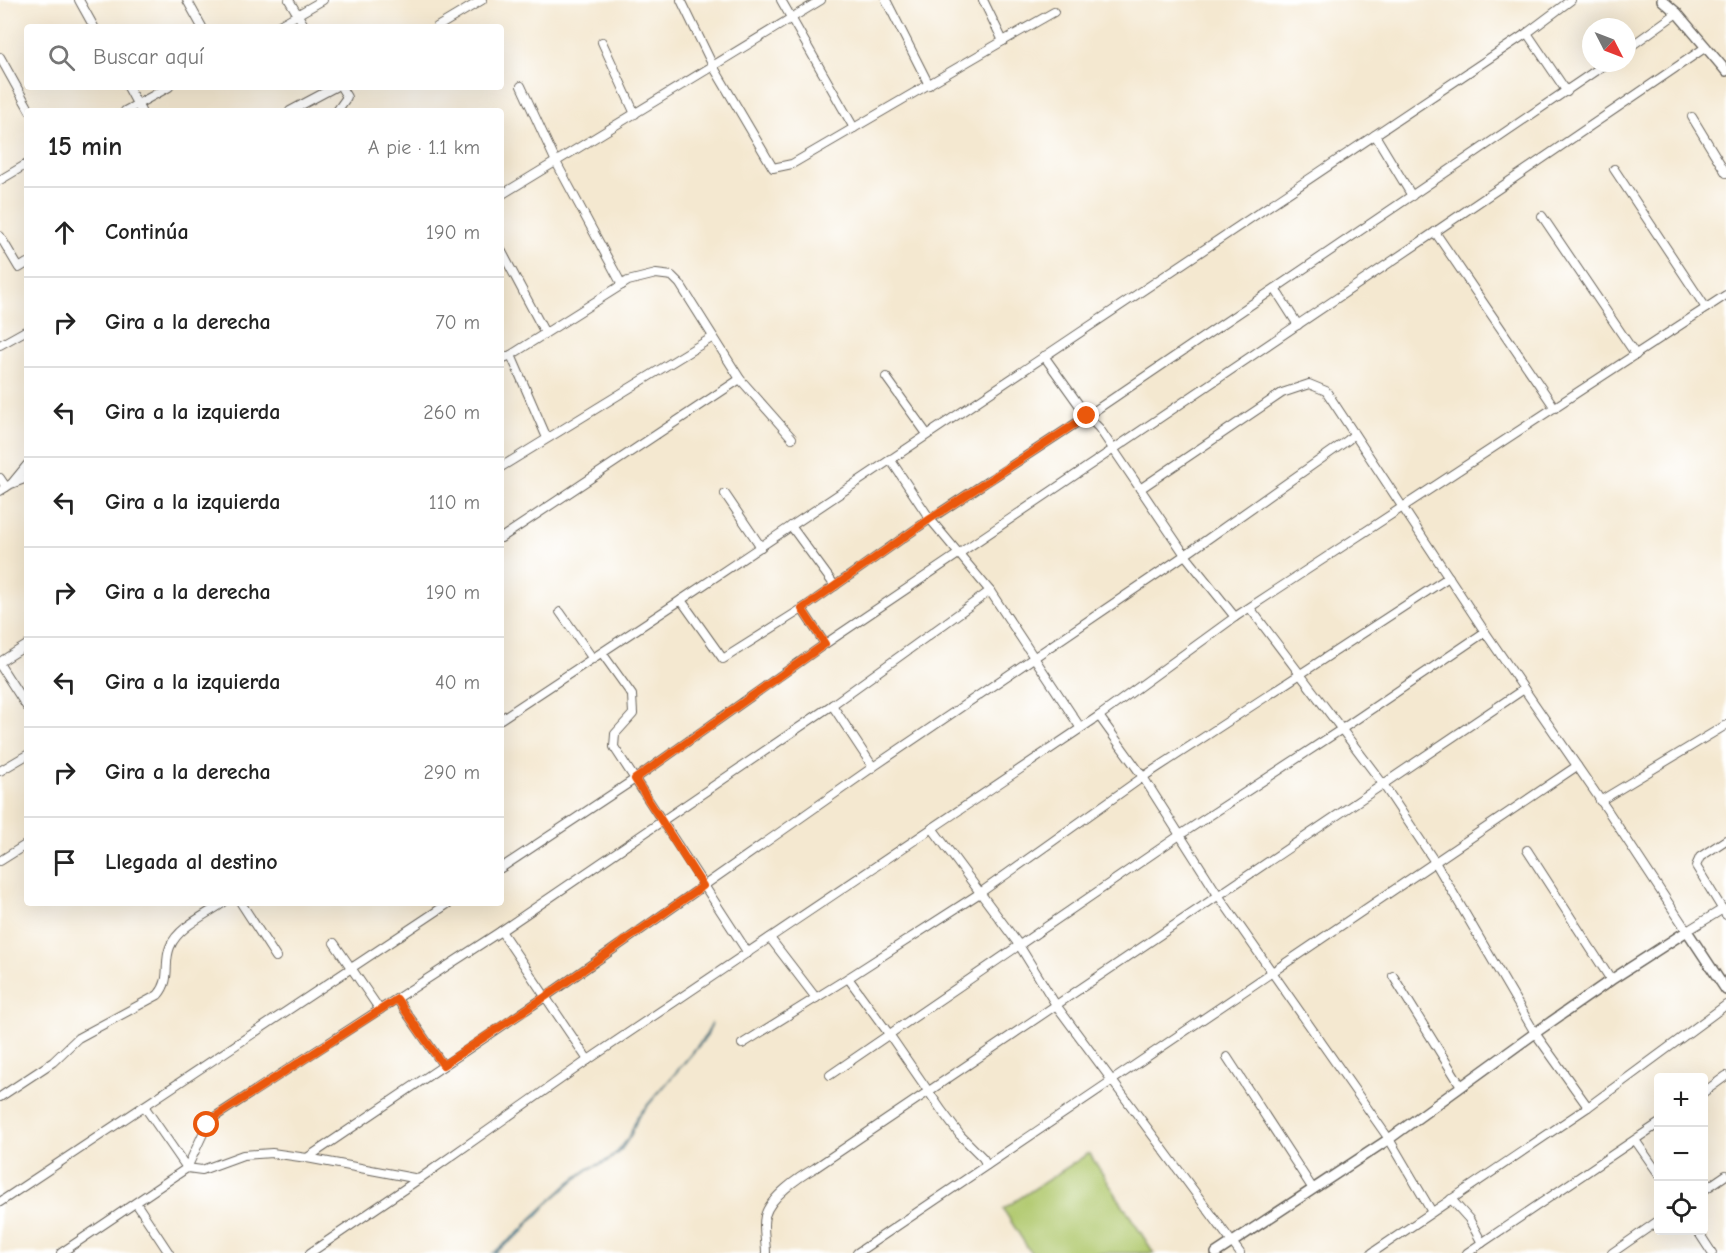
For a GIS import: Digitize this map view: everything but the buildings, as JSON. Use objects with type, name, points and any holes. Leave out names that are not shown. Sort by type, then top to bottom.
[{"type":"street","points":[[79,0],[92,24]]},
{"type":"street","points":[[187,0],[200,24]]},
{"type":"street","points":[[289,0],[303,24]]},
{"type":"street","points":[[282,24],[323,0]]},
{"type":"street","points":[[442,24],[482,0]]},
{"type":"street","points":[[681,0],[713,66],[773,168],[792,164],[1054,12]]},
{"type":"street","points":[[781,0],[854,128]]},
{"type":"street","points":[[504,193],[821,0]]},
{"type":"street","points":[[886,0],[929,85]]},
{"type":"street","points":[[983,0],[1003,41]]},
{"type":"street","points":[[504,717],[1527,33],[1571,0]]},
{"type":"street","points":[[1662,0],[1677,13],[1725,69]]},
{"type":"street","points":[[1636,43],[1677,13]]},
{"type":"street","points":[[1527,33],[1567,92]]},
{"type":"street","points":[[602,42],[634,114]]},
{"type":"street","points":[[504,866],[635,779],[825,644],[1436,232],[1706,46]]},
{"type":"street","points":[[0,57],[28,108]]},
{"type":"street","points":[[681,600],[723,659],[802,609],[930,519],[1087,416],[1595,72]]},
{"type":"street","points":[[521,86],[556,162],[622,285]]},
{"type":"street","points":[[130,90],[140,108],[165,90]]},
{"type":"street","points":[[296,108],[329,90]]},
{"type":"street","points":[[339,108],[347,97],[343,90]]},
{"type":"street","points":[[1692,117],[1726,172]]},
{"type":"street","points":[[1375,135],[1412,196]]},
{"type":"street","points":[[0,180],[24,166]]},
{"type":"street","points":[[1614,169],[1706,308]]},
{"type":"street","points":[[1542,216],[1636,355]]},
{"type":"street","points":[[1436,232],[1555,408]]},
{"type":"street","points":[[0,236],[19,268],[24,265]]},
{"type":"street","points":[[504,256],[545,333]]},
{"type":"street","points":[[504,358],[628,280],[656,274],[672,276],[680,284],[740,380],[792,438]]},
{"type":"street","points":[[1275,289],[1298,325]]},
{"type":"street","points":[[310,1253],[588,1060],[1099,716],[1235,617],[1726,295]]},
{"type":"street","points":[[0,345],[24,332]]},
{"type":"street","points":[[504,465],[713,337]]},
{"type":"street","points":[[511,355],[547,438]]},
{"type":"street","points":[[1044,356],[1087,416],[1099,428],[1185,555],[1235,617]]},
{"type":"street","points":[[886,377],[927,434]]},
{"type":"street","points":[[504,536],[740,380]]},
{"type":"street","points":[[1140,489],[1282,393],[1310,384],[1326,391],[1726,990]]},
{"type":"street","points":[[307,1158],[545,997],[873,766],[1185,555],[1354,434]]},
{"type":"street","points":[[890,459],[930,519],[990,591],[1080,727]]},
{"type":"street","points":[[6,487],[24,468]]},
{"type":"street","points":[[0,478],[6,487]]},
{"type":"street","points":[[6,487],[24,479]]},
{"type":"street","points":[[725,494],[761,547]]},
{"type":"street","points":[[791,526],[835,585]]},
{"type":"street","points":[[742,1044],[980,893],[1143,777],[1449,577]]},
{"type":"street","points":[[61,1253],[187,1168],[207,1125],[216,1116],[501,931],[832,705],[990,591]]},
{"type":"street","points":[[1250,608],[1383,784],[1435,862],[1535,1033],[1587,1107]]},
{"type":"street","points":[[802,609],[825,644]]},
{"type":"street","points":[[560,612],[593,658]]},
{"type":"street","points":[[830,1074],[1485,632]]},
{"type":"street","points":[[24,647],[0,664],[24,702]]},
{"type":"street","points":[[602,652],[632,695],[633,714],[615,734],[614,747],[748,953]]},
{"type":"street","points":[[765,1253],[765,1214],[777,1197],[793,1181],[1524,689]]},
{"type":"street","points":[[832,705],[873,766]]},
{"type":"street","points":[[1099,716],[1143,777],[1218,896],[1389,1139],[1432,1212]]},
{"type":"street","points":[[1600,801],[1726,725]]},
{"type":"street","points":[[0,771],[24,757]]},
{"type":"street","points":[[857,1253],[1577,766]]},
{"type":"street","points":[[932,828],[1019,945],[1056,1005],[1240,1253]]},
{"type":"street","points":[[1216,1253],[1389,1139],[1611,980],[1687,931],[1724,912],[1696,866],[1700,857],[1726,840]]},
{"type":"street","points":[[0,861],[24,846]]},
{"type":"street","points":[[1527,850],[1611,980]]},
{"type":"street","points":[[0,1097],[53,1062],[78,1038],[158,995],[166,986],[169,948],[180,930],[218,906]]},
{"type":"street","points":[[244,906],[276,957]]},
{"type":"street","points":[[0,1202],[444,906]]},
{"type":"street","points":[[501,931],[588,1060]]},
{"type":"street","points":[[770,938],[816,998]]},
{"type":"street","points":[[334,943],[380,1010]]},
{"type":"street","points":[[1392,976],[1461,1086]]},
{"type":"street","points":[[848,978],[960,1136],[983,1158],[987,1165]]},
{"type":"street","points":[[397,999],[443,1065]]},
{"type":"street","points":[[1372,1253],[1587,1107],[1726,1005]]},
{"type":"street","points":[[1227,1058],[1313,1189]]},
{"type":"street","points":[[1708,1089],[1726,1076]]},
{"type":"street","points":[[144,1106],[187,1168],[202,1170],[243,1155],[272,1153],[418,1179]]},
{"type":"street","points":[[1468,1253],[1654,1127]]},
{"type":"street","points":[[1635,1140],[1654,1166]]},
{"type":"street","points":[[1708,1187],[1726,1174]]},
{"type":"street","points":[[1451,1199],[1469,1219],[1482,1243]]},
{"type":"street","points":[[136,1203],[169,1253]]},
{"type":"street","points":[[1612,1253],[1654,1224]]},
{"type":"street","points":[[1700,1235],[1712,1253]]},
{"type":"green space","points":[[1089,1153],[1154,1253],[1031,1253],[1003,1209]]},
{"type":"water","points":[[712,1023],[707,1036],[638,1117],[631,1135],[621,1150],[608,1161],[589,1169],[572,1182],[531,1220],[524,1231],[493,1253],[523,1229],[530,1220],[570,1182],[588,1169],[608,1160],[620,1149],[630,1135],[637,1117],[706,1035]]},
{"type":"route","points":[[207,1125],[216,1116],[397,999],[443,1065],[545,997],[703,886],[635,779],[825,644],[802,609],[930,519],[1087,416]]}]
